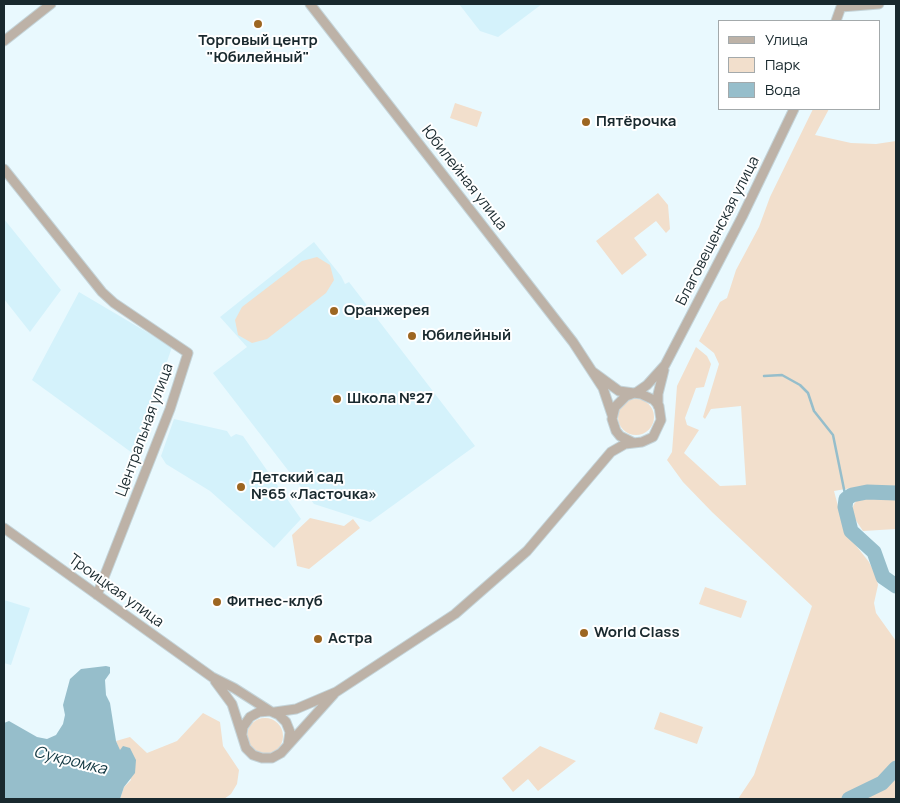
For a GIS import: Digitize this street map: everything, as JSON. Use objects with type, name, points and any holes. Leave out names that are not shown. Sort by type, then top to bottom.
[{"type":"street","points":[[4,41],[51,4]]},
{"type":"street","name":"Юбилейная улица","points":[[310,4],[567,334],[606,394],[613,419]]},
{"type":"street","points":[[836,20],[842,6],[879,4]]},
{"type":"street","name":"Благовещенская улица","points":[[666,365],[742,217],[794,110]]},
{"type":"street","name":"Центральная улица","points":[[4,169],[102,292],[114,303],[188,353],[170,409],[97,595]]},
{"type":"street","points":[[609,454],[613,442],[613,419],[619,401],[652,381],[666,365]]},
{"type":"street","points":[[242,734],[243,726],[250,717],[259,712],[296,708],[336,692],[455,614],[506,572],[558,517],[609,454],[618,447],[632,442],[648,440],[657,432],[661,420],[658,406],[659,386],[666,365]]},
{"type":"street","name":"Юбилейная улица","points":[[593,372],[615,389],[633,394]]},
{"type":"street","points":[[633,394],[648,396],[658,406]]},
{"type":"street","points":[[613,419],[620,436],[632,442]]},
{"type":"street","name":"Троицкая улица","points":[[4,528],[212,677]]},
{"type":"street","points":[[212,677],[229,699],[244,743],[250,753],[262,758],[276,756],[336,692]]},
{"type":"street","points":[[212,677],[234,688],[282,718],[288,727],[288,745]]},
{"type":"shaded area","points":[[459,4],[542,4],[498,37],[480,31]]},
{"type":"shaded area","points":[[4,219],[61,290],[30,332],[4,299]]},
{"type":"shaded area","name":"Школа №27","points":[[314,242],[341,276],[345,284],[349,282],[475,446],[370,522],[314,504],[213,373],[247,347],[220,317]]},
{"type":"shaded area","points":[[79,292],[172,347],[135,455],[32,380]]},
{"type":"shaded area","name":"Детский сад №65 «Ласточка»","points":[[174,419],[227,431],[231,437],[236,434],[243,436],[301,519],[274,548],[210,491],[166,464],[161,456]]},
{"type":"shaded area","points":[[4,600],[30,608],[11,665],[4,663]]},
{"type":"green space","points":[[455,103],[482,112],[477,127],[450,118]]},
{"type":"green space","points":[[813,110],[828,110],[815,135],[851,143],[876,144],[896,141],[896,488],[851,488],[834,491],[843,525],[850,538],[869,562],[876,576],[878,585],[874,603],[876,613],[896,641],[896,799],[738,799],[754,775],[812,606],[712,512],[683,482],[667,460],[672,452],[677,386],[696,347],[707,356],[711,364],[704,387],[696,388],[685,418],[687,425],[699,430],[684,453],[720,486],[746,485],[741,406],[711,409],[705,419],[703,417],[719,364],[714,353],[699,341],[720,302],[727,298],[736,270],[759,227],[770,197]]},
{"type":"green space","points":[[658,193],[668,205],[670,229],[666,233],[656,221],[634,238],[647,255],[622,275],[596,241]]},
{"type":"green space","points":[[317,257],[330,265],[334,280],[326,293],[267,339],[252,343],[238,335],[235,320],[242,307],[302,261]]},
{"type":"green space","points":[[636,399],[643,400],[649,404],[653,410],[653,424],[649,430],[643,434],[636,435],[629,434],[623,430],[619,424],[618,417],[619,410],[623,404],[629,400]]},
{"type":"green space","points":[[896,498],[896,529],[863,531],[855,519],[852,509],[857,500]]},
{"type":"green space","points":[[310,518],[344,526],[353,519],[360,528],[309,569],[297,566],[292,535]]},
{"type":"green space","points":[[705,587],[747,601],[741,618],[699,604]]},
{"type":"green space","points":[[660,712],[703,727],[697,744],[654,729]]},
{"type":"green space","points":[[203,713],[220,722],[223,746],[239,770],[237,784],[231,794],[224,799],[120,799],[124,787],[131,780],[116,741],[130,737],[147,753],[177,741]]},
{"type":"green space","points":[[265,718],[277,724],[283,736],[277,748],[265,754],[253,748],[247,736],[253,724]]},
{"type":"green space","points":[[540,746],[576,761],[538,791],[528,779],[513,792],[502,778]]},
{"type":"water","name":"Сукромка","points":[[110,667],[110,673],[105,680],[106,695],[110,703],[116,741],[120,750],[123,746],[130,748],[136,760],[135,773],[124,787],[120,799],[4,799],[4,723],[9,721],[37,737],[47,739],[56,735],[63,724],[65,715],[63,705],[70,679],[81,669]]},
{"type":"waterway","points":[[764,376],[782,375],[800,385],[808,393],[814,411],[833,435],[846,499]]},
{"type":"waterway","points":[[896,493],[867,492],[852,495],[846,499],[845,507],[851,531],[874,552],[883,577],[896,586]]},
{"type":"waterway","points":[[849,799],[882,783],[896,768]]},
{"type":"place","name":"Торговый центр \"Юбилейный\"","points":[[258,24]]},
{"type":"place","name":"Пятёрочка","points":[[586,122]]},
{"type":"place","name":"Оранжерея","points":[[334,311]]},
{"type":"place","name":"Юбилейный","points":[[412,336]]},
{"type":"place","name":"Школа №27","points":[[337,399]]},
{"type":"place","name":"Детский сад №65 «Ласточка»","points":[[241,487]]},
{"type":"place","name":"Фитнес-клуб","points":[[217,602]]},
{"type":"place","name":"World Class","points":[[584,633]]},
{"type":"place","name":"Астра","points":[[318,639]]}]
